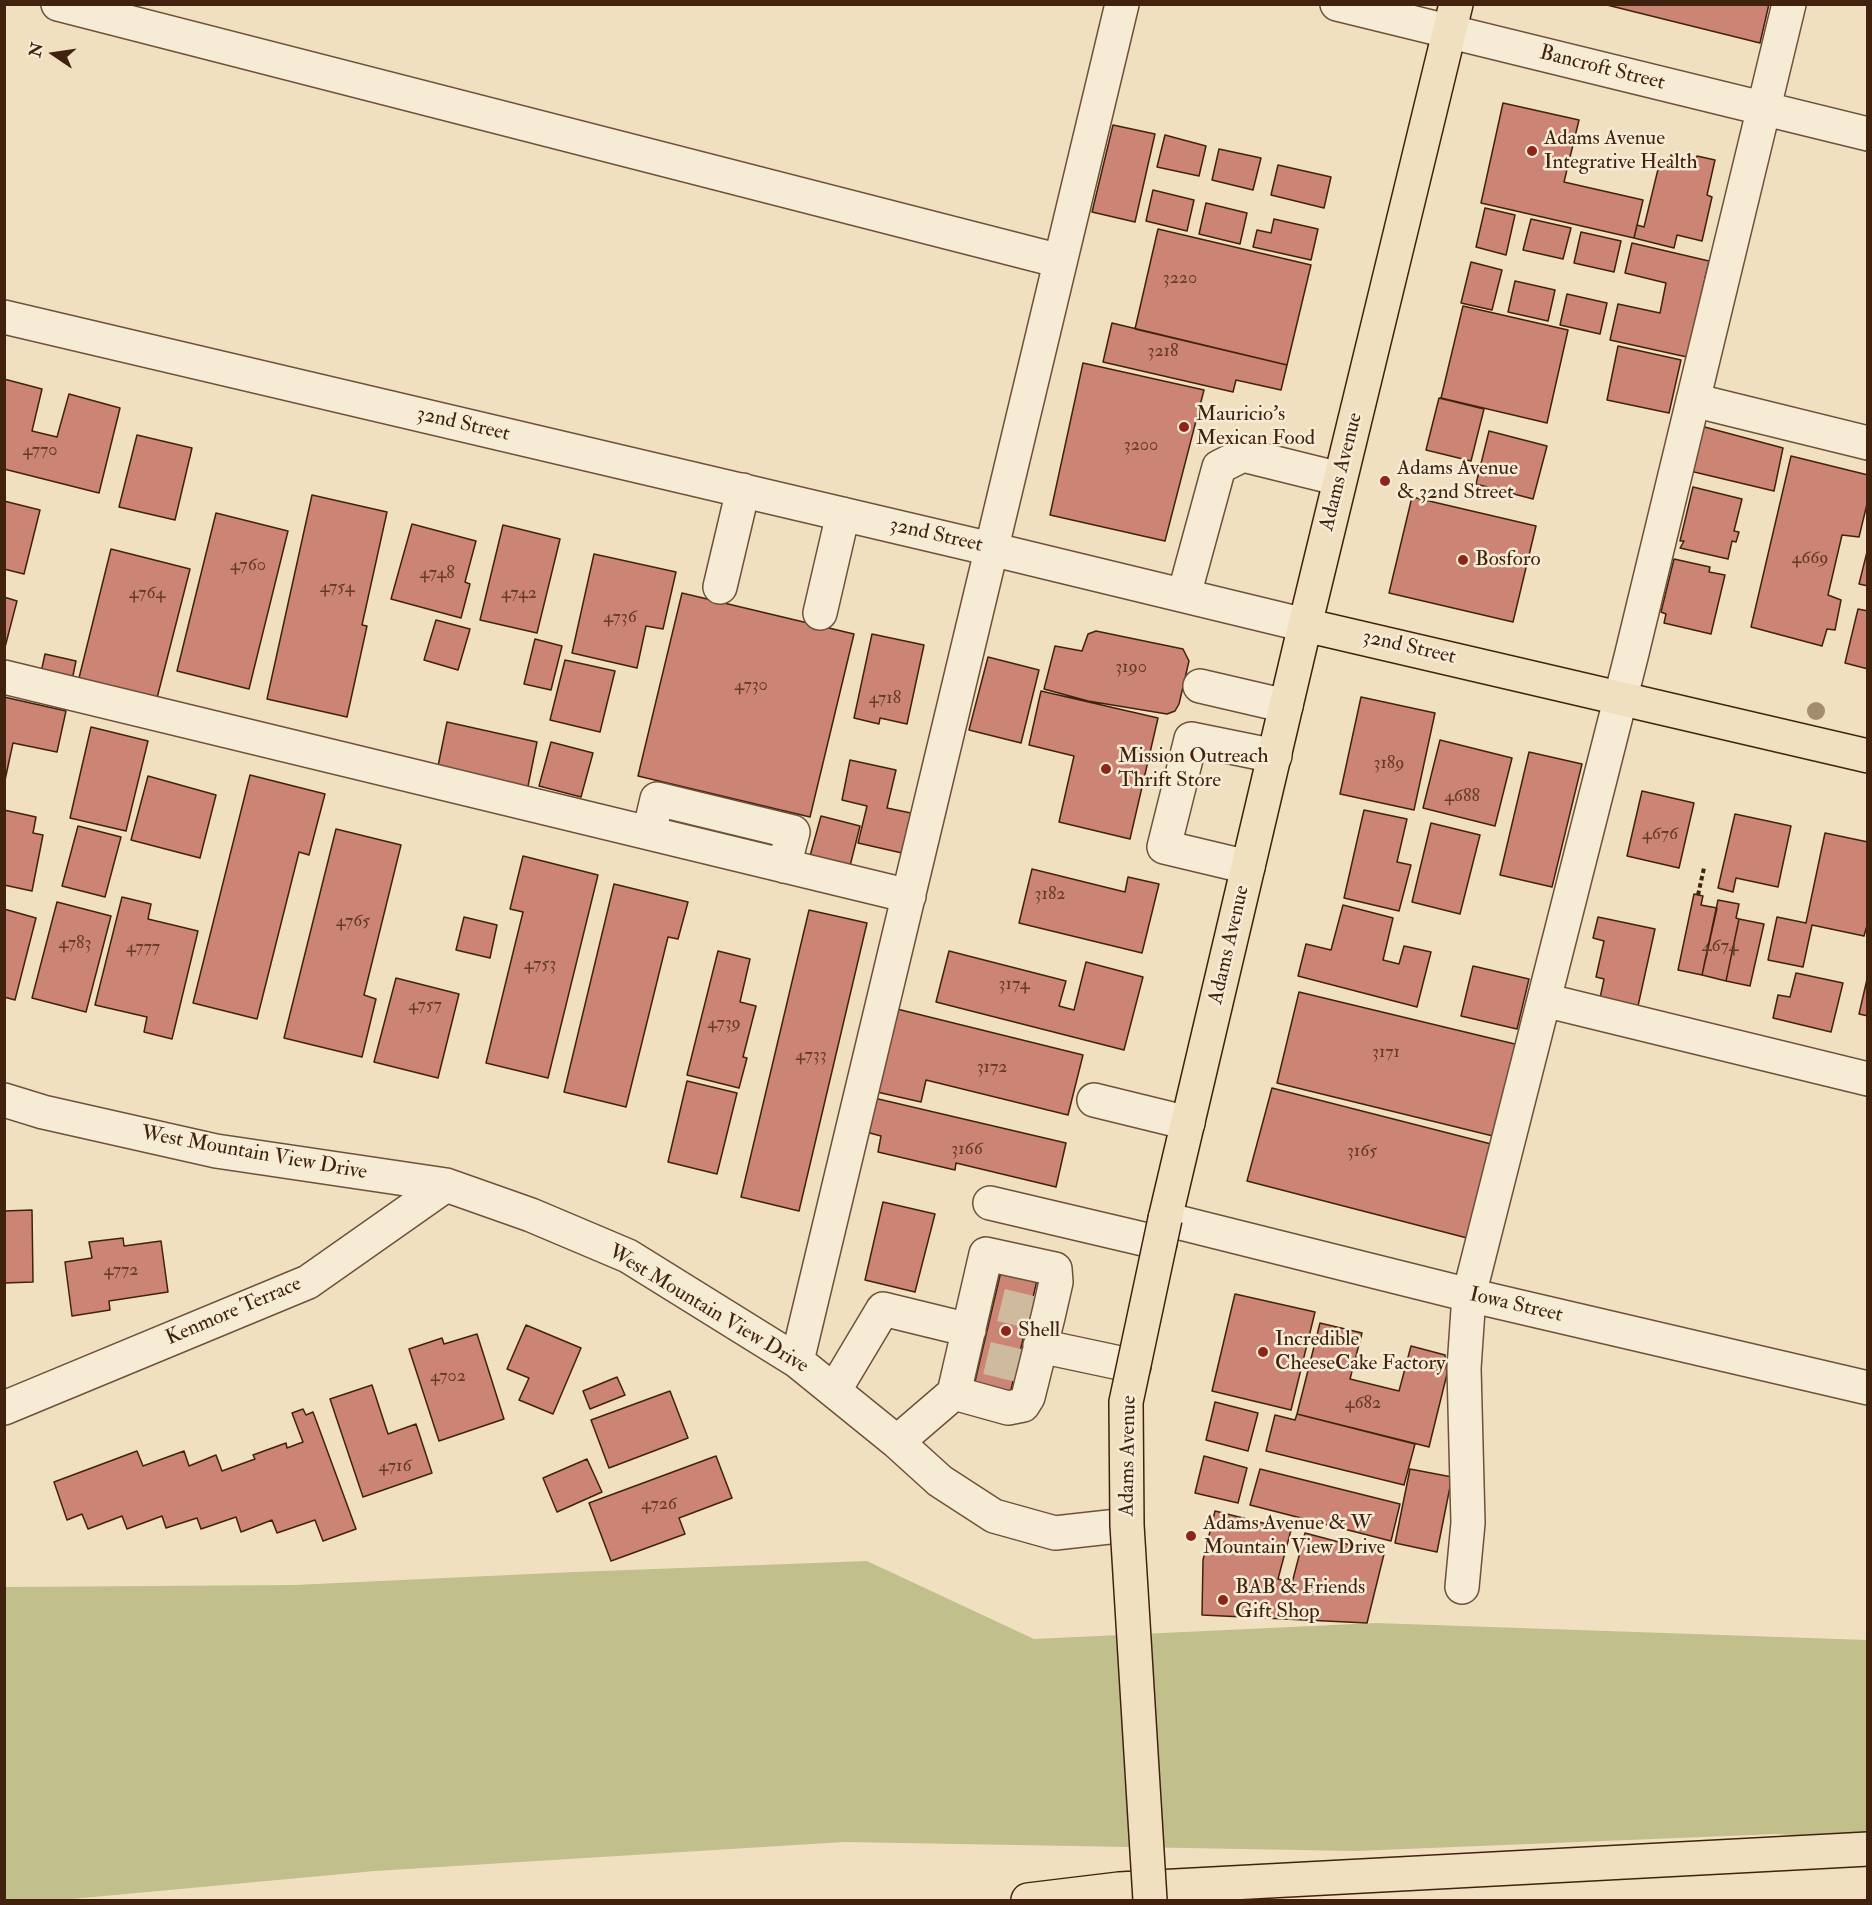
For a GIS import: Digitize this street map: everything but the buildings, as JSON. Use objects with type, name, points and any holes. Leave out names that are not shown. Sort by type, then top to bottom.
[{"type":"main road","name":"Adams Avenue","points":[[1150,1900],[1127,1525],[1126,1402],[1162,1231],[1305,625],[1452,18]]},
{"type":"main road","name":"32nd Street","points":[[1305,625],[1868,756]]},
{"type":"main road","points":[[1028,1900],[1119,1889],[1868,1850]]},
{"type":"street","points":[[58,4],[1060,261]]},
{"type":"street","points":[[797,1361],[1122,4]]},
{"type":"street","name":"Bancroft Street","points":[[1337,4],[1452,18],[1763,110],[1868,134]]},
{"type":"street","points":[[1462,1587],[1468,1523],[1464,1368],[1469,1295],[1620,698],[1789,4]]},
{"type":"street","name":"32nd Street","points":[[4,317],[743,490],[1305,625]]},
{"type":"street","points":[[1693,400],[1868,443]]},
{"type":"street","points":[[1184,595],[1219,467],[1243,455],[1340,479]]},
{"type":"street","points":[[720,587],[743,490]]},
{"type":"street","points":[[819,613],[843,514]]},
{"type":"street","points":[[4,677],[909,896]]},
{"type":"street","points":[[1200,686],[1286,706]]},
{"type":"street","points":[[1248,867],[1164,848],[1191,739],[1275,756]]},
{"type":"street","points":[[1544,1000],[1868,1079]]},
{"type":"street","name":"West Mountain View Drive","points":[[4,1100],[43,1112],[216,1151],[446,1185],[531,1215],[628,1257],[797,1361],[897,1442],[940,1481],[994,1516],[1055,1533],[1127,1525]]},
{"type":"street","points":[[1094,1100],[1188,1123]]},
{"type":"street","name":"Kenmore Terrace","points":[[4,1408],[308,1282],[446,1185]]},
{"type":"street","name":"Iowa Street","points":[[990,1203],[1162,1231],[1469,1295],[1868,1388]]},
{"type":"street","points":[[897,1442],[954,1393],[988,1302],[986,1254],[1054,1269],[1056,1282],[1037,1343],[1028,1397],[1023,1405],[1008,1407],[954,1393]]},
{"type":"street","points":[[834,1390],[883,1309],[973,1347]]},
{"type":"street","points":[[1037,1343],[1134,1366]]},
{"type":"path","points":[[1698,895],[1704,868]]},
{"type":"shaded area","points":[[867,1561],[1034,1639],[1376,1623],[1867,1640],[1867,1841],[1777,1834],[1356,1851],[844,1842],[375,1871],[61,1900],[5,1900],[4,1587],[294,1585]]},
{"type":"tunnel","points":[[1001,1305],[1038,1314]]},
{"type":"tunnel","points":[[987,1358],[1025,1367]]},
{"type":"place","name":"Adams Avenue Integrative Health","points":[[1532,151]]},
{"type":"place","name":"Mauricio's Mexican Food","points":[[1184,427]]},
{"type":"place","name":"Adams Avenue & 32nd Street","points":[[1385,481]]},
{"type":"place","name":"Bosforo","points":[[1463,560]]},
{"type":"place","name":"Mission Outreach Thrift Store","points":[[1106,769]]},
{"type":"place","name":"Shell","points":[[1006,1331]]},
{"type":"place","name":"Incredible CheeseCake Factory","points":[[1263,1352]]},
{"type":"place","name":"Adams Avenue & W Mountain View Drive","points":[[1191,1536]]},
{"type":"place","name":"BAB & Friends Gift Shop","points":[[1223,1600]]}]
